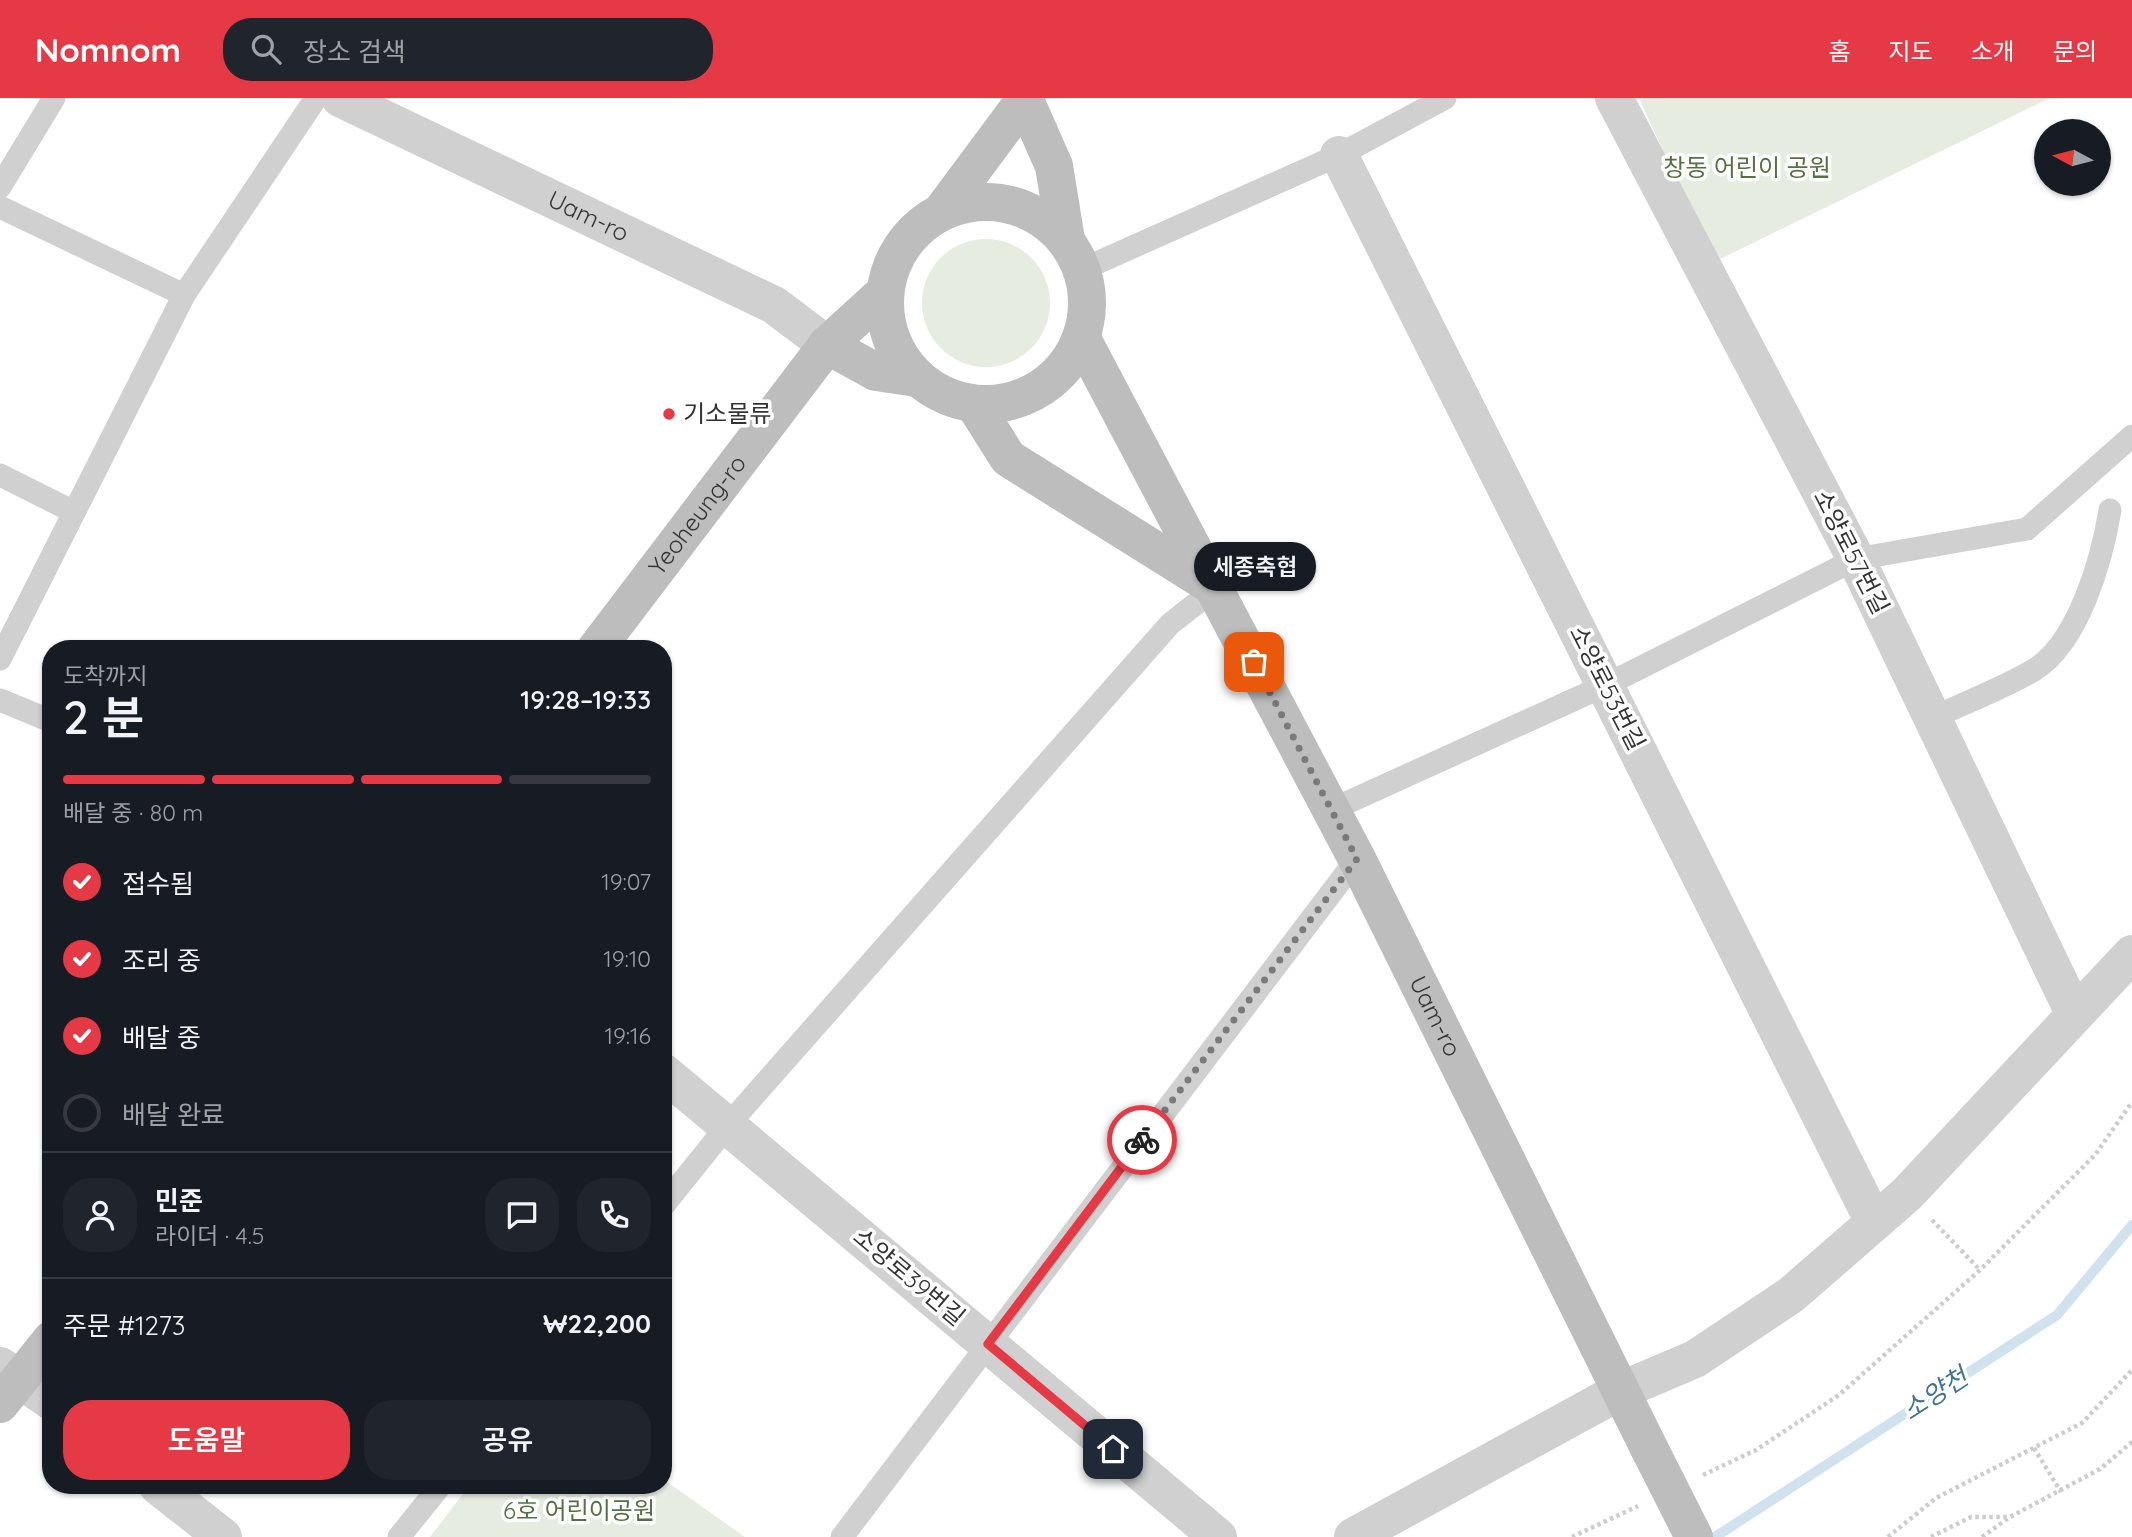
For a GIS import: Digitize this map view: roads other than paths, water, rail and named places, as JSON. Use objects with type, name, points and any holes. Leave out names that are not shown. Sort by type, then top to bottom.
[{"type":"street","name":"Uam-ro","points":[[340,98],[774,305],[827,345]]},
{"type":"street","name":"소양로57번길","points":[[1614,98],[1857,559],[2074,1013]]},
{"type":"street","points":[[1025,99],[1054,166],[1087,303],[1081,337],[1065,367],[1039,390],[1008,402],[974,404],[943,396],[918,379],[897,354],[887,323],[885,292],[895,259],[914,231],[942,211],[1025,99]]},
{"type":"street","name":"소양로53번길","points":[[1339,155],[1874,1222]]},
{"type":"street","points":[[942,211],[975,202],[1009,204],[1040,217],[1074,255]]},
{"type":"street","name":"Yeoheung-ro","points":[[603,640],[827,345],[885,292]]},
{"type":"street","name":"Uam-ro","points":[[1081,337],[1357,859],[1694,1537]]},
{"type":"street","points":[[827,345],[876,372],[918,379]]},
{"type":"street","points":[[974,404],[1008,458],[1216,588]]},
{"type":"street","points":[[1353,1537],[1622,1390],[1695,1359],[1791,1295],[1907,1194],[1990,1109],[2074,1013],[2132,954]]},
{"type":"street","name":"소양로39번길","points":[[672,1079],[1218,1537]]},
{"type":"street","points":[[42,1349],[7,1382],[42,1397]]},
{"type":"street","points":[[168,1494],[223,1537]]},
{"type":"lane","points":[[0,187],[54,98]]},
{"type":"lane","points":[[0,659],[184,295],[316,98]]},
{"type":"lane","points":[[1074,255],[1339,155],[1445,98]]},
{"type":"lane","points":[[0,207],[184,295]]},
{"type":"lane","points":[[1331,810],[1606,685],[1857,559],[2027,529],[2132,436]]},
{"type":"lane","points":[[0,475],[74,512]]},
{"type":"lane","points":[[1933,718],[2036,669],[2069,635],[2104,548],[2110,510]]},
{"type":"lane","points":[[672,1195],[728,1125],[1170,624],[1216,588]]},
{"type":"lane","points":[[0,700],[42,717]]},
{"type":"lane","points":[[842,1537],[1357,859]]},
{"type":"lane","points":[[399,1537],[434,1494]]},
{"type":"waterway","name":"소양천","points":[[1715,1537],[2057,1315],[2132,1225]]},
{"type":"place","name":"기소물류","points":[[669,414]]},
{"type":"place","name":"세종축협","points":[[1254,662]]},
{"type":"park label","name":"창동 어린이 공원","points":[[1747,168]]},
{"type":"park label","name":"6호 어린이공원","points":[[579,1511]]}]
